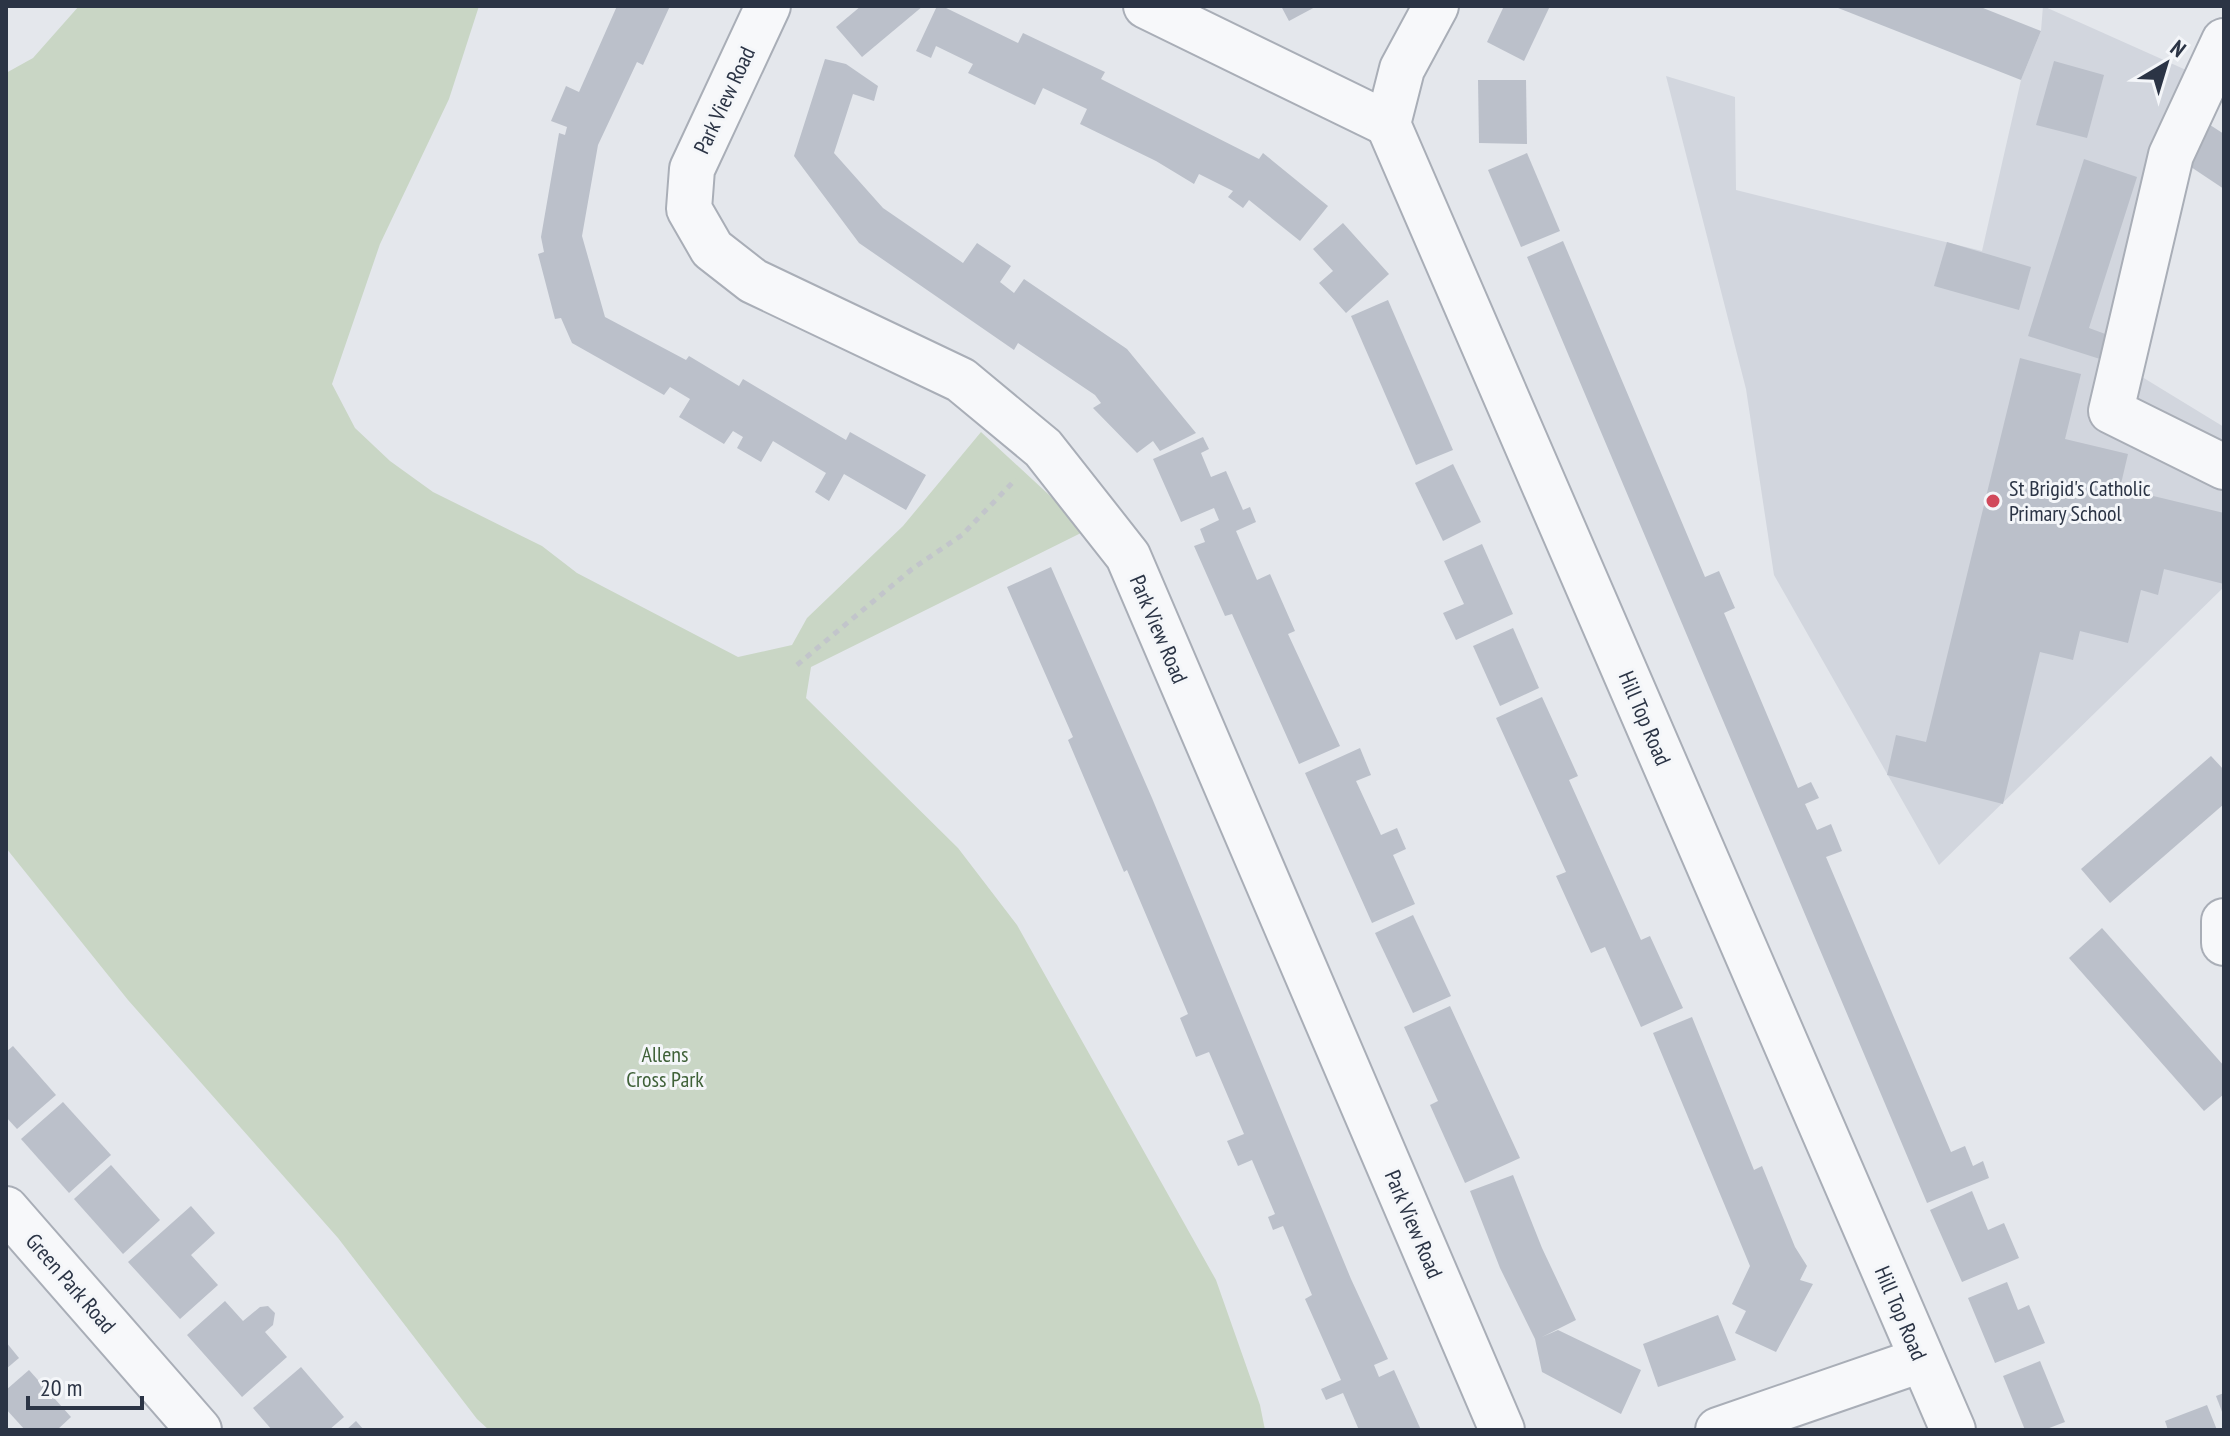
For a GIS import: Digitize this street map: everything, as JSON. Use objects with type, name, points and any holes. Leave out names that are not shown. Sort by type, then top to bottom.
[{"type":"street","name":"Park View Road","points":[[768,6],[692,169],[689,209],[712,249],[753,281],[961,380],[1043,448],[1128,556],[1502,1430]]},
{"type":"street","points":[[1146,6],[1388,124],[1402,69],[1436,6]]},
{"type":"street","points":[[2224,41],[2171,155],[2111,411],[2224,467]]},
{"type":"street","name":"Hill Top Road","points":[[1388,124],[1953,1430]]},
{"type":"street","points":[[2224,921],[2224,943]]},
{"type":"street","name":"Green Park Road","points":[[6,1209],[199,1430]]},
{"type":"street","points":[[1718,1430],[1921,1360]]},
{"type":"path","points":[[797,665],[912,569],[962,535],[1043,448]]},
{"type":"shaded area","name":"St Brigid's Catholic Primary School","points":[[2043,6],[2204,78],[2129,369],[2224,427],[2224,587],[1939,865],[1774,575],[1746,389],[1666,76],[1735,97],[1736,190],[1982,251],[2021,80],[2041,31]]},
{"type":"green space","name":"Allens Cross Park","points":[[79,6],[479,6],[449,99],[380,244],[332,384],[355,428],[390,461],[433,492],[542,546],[577,573],[738,657],[792,645],[807,618],[903,526],[981,432],[1087,530],[811,667],[806,698],[958,848],[1017,925],[1216,1280],[1260,1405],[1265,1430],[489,1430],[477,1419],[338,1238],[128,1000],[6,848],[6,73],[33,58]]},
{"type":"building","points":[[617,6],[670,6],[643,65],[637,62],[598,145],[582,236],[605,317],[686,360],[689,356],[739,386],[743,379],[846,440],[850,432],[926,475],[906,510],[844,474],[829,501],[815,492],[826,473],[773,441],[761,462],[737,448],[743,437],[733,431],[724,444],[679,417],[690,399],[670,387],[664,395],[572,343],[561,318],[555,319],[538,254],[544,252],[541,237],[559,133],[565,135],[567,127],[551,121],[566,86],[579,92]]},
{"type":"building","points":[[861,6],[923,6],[862,57],[836,27]]},
{"type":"building","points":[[937,6],[1018,43],[1023,33],[1105,72],[1101,79],[1259,159],[1263,153],[1328,206],[1300,241],[1249,200],[1243,208],[1228,197],[1233,191],[1199,174],[1194,184],[1156,161],[1080,124],[1087,109],[1043,88],[1035,105],[968,73],[973,64],[936,46],[931,58],[916,51]]},
{"type":"building","points":[[1281,6],[1317,6],[1289,21]]},
{"type":"building","points":[[1504,6],[1550,6],[1524,61],[1487,42]]},
{"type":"building","points":[[1833,6],[1978,6],[2041,31],[2021,80]]},
{"type":"building","points":[[825,59],[846,64],[878,86],[874,101],[853,94],[834,153],[883,208],[963,263],[977,243],[1011,266],[1000,282],[1014,293],[1024,279],[1127,349],[1196,433],[1160,451],[1153,441],[1137,453],[1093,408],[1101,403],[1095,395],[1018,343],[1014,350],[859,243],[794,156]]},
{"type":"building","points":[[2054,61],[2104,75],[2087,138],[2036,125]]},
{"type":"building","points":[[1478,80],[1526,80],[1527,144],[1479,143]]},
{"type":"building","points":[[2207,123],[2224,134],[2224,189],[2182,161]]},
{"type":"building","points":[[1527,153],[1560,231],[1521,247],[1488,170]]},
{"type":"building","points":[[2084,159],[2137,177],[2089,328],[2108,335],[2100,359],[2028,336]]},
{"type":"building","points":[[1343,223],[1389,274],[1346,313],[1319,283],[1333,271],[1313,249]]},
{"type":"building","points":[[1563,241],[1705,577],[1719,571],[1735,608],[1724,613],[1798,788],[1811,782],[1819,798],[1805,804],[1817,830],[1831,824],[1842,851],[1826,857],[1951,1152],[1965,1146],[1973,1166],[1983,1161],[1989,1178],[1927,1203],[1527,257]]},
{"type":"building","points":[[1947,242],[2031,267],[2019,310],[1934,286]]},
{"type":"building","points":[[1388,300],[1453,450],[1416,465],[1351,316]]},
{"type":"building","points":[[2020,358],[2081,374],[2065,439],[2128,454],[2120,488],[2224,513],[2224,584],[2164,569],[2158,595],[2141,590],[2128,643],[2080,631],[2073,660],[2040,652],[2003,804],[1887,775],[1896,735],[1926,742]]},
{"type":"building","points":[[1203,437],[1209,449],[1201,453],[1211,477],[1226,471],[1243,510],[1250,507],[1256,522],[1236,531],[1257,580],[1270,574],[1295,631],[1288,634],[1340,746],[1299,764],[1232,614],[1225,616],[1194,546],[1205,542],[1200,529],[1219,520],[1214,508],[1181,522],[1153,459]]},
{"type":"building","points":[[1453,464],[1481,522],[1443,541],[1415,483]]},
{"type":"building","points":[[1482,544],[1513,614],[1456,640],[1443,613],[1464,604],[1444,561]]},
{"type":"building","points":[[1051,567],[1152,798],[1351,1279],[1388,1359],[1374,1365],[1379,1377],[1394,1370],[1421,1430],[1359,1430],[1343,1393],[1326,1400],[1321,1389],[1341,1380],[1305,1299],[1312,1295],[1283,1226],[1273,1230],[1268,1217],[1275,1214],[1252,1160],[1238,1166],[1227,1141],[1244,1134],[1209,1052],[1196,1057],[1180,1018],[1188,1014],[1068,740],[1073,737],[1007,587]]},
{"type":"building","points":[[1513,628],[1539,688],[1500,706],[1473,646]]},
{"type":"building","points":[[1542,697],[1578,776],[1569,780],[1641,940],[1650,936],[1683,1008],[1641,1027],[1605,947],[1591,953],[1556,876],[1566,872],[1496,718]]},
{"type":"building","points":[[1360,748],[1371,775],[1356,781],[1381,835],[1397,828],[1406,849],[1393,855],[1415,904],[1372,923],[1305,773]]},
{"type":"building","points":[[2211,756],[2224,770],[2224,804],[2110,903],[2081,869]]},
{"type":"building","points":[[1413,915],[1451,996],[1413,1013],[1375,933]]},
{"type":"building","points":[[2102,928],[2224,1066],[2224,1094],[2204,1111],[2069,958]]},
{"type":"building","points":[[1450,1006],[1520,1158],[1465,1183],[1430,1105],[1438,1101],[1404,1027]]},
{"type":"building","points":[[1692,1017],[1754,1170],[1762,1166],[1795,1247],[1807,1266],[1800,1280],[1813,1284],[1776,1352],[1735,1333],[1746,1311],[1732,1304],[1750,1266],[1653,1033]]},
{"type":"building","points":[[13,1046],[56,1095],[17,1129],[6,1117],[6,1052]]},
{"type":"building","points":[[63,1102],[111,1155],[69,1193],[21,1139]]},
{"type":"building","points":[[111,1165],[160,1220],[123,1254],[74,1199]]},
{"type":"building","points":[[1513,1175],[1542,1248],[1576,1320],[1542,1337],[1558,1330],[1641,1370],[1621,1414],[1542,1372],[1535,1339],[1500,1268],[1470,1191]]},
{"type":"building","points":[[1972,1191],[1988,1230],[2004,1223],[2019,1258],[1962,1282],[1930,1210]]},
{"type":"building","points":[[191,1206],[215,1233],[191,1255],[218,1285],[180,1319],[128,1262]]},
{"type":"building","points":[[2007,1282],[2018,1310],[2029,1305],[2045,1343],[1995,1363],[1968,1298]]},
{"type":"building","points":[[225,1301],[243,1321],[260,1307],[268,1306],[275,1313],[273,1325],[265,1332],[287,1357],[242,1397],[187,1335]]},
{"type":"building","points":[[1718,1315],[1736,1360],[1658,1387],[1643,1344]]},
{"type":"building","points":[[6,1342],[19,1358],[6,1369]]},
{"type":"building","points":[[2040,1361],[2065,1422],[2044,1430],[2025,1430],[2003,1376]]},
{"type":"building","points":[[301,1367],[344,1417],[329,1430],[272,1430],[253,1408]]},
{"type":"building","points":[[29,1370],[71,1417],[57,1430],[25,1430],[6,1409],[6,1390]]},
{"type":"building","points":[[2224,1393],[2224,1417],[2216,1396]]},
{"type":"building","points":[[2207,1405],[2217,1430],[2168,1430],[2165,1421]]},
{"type":"building","points":[[356,1421],[364,1430],[346,1430]]},
{"type":"place","name":"St Brigid's Catholic Primary School","points":[[1993,501]]}]
